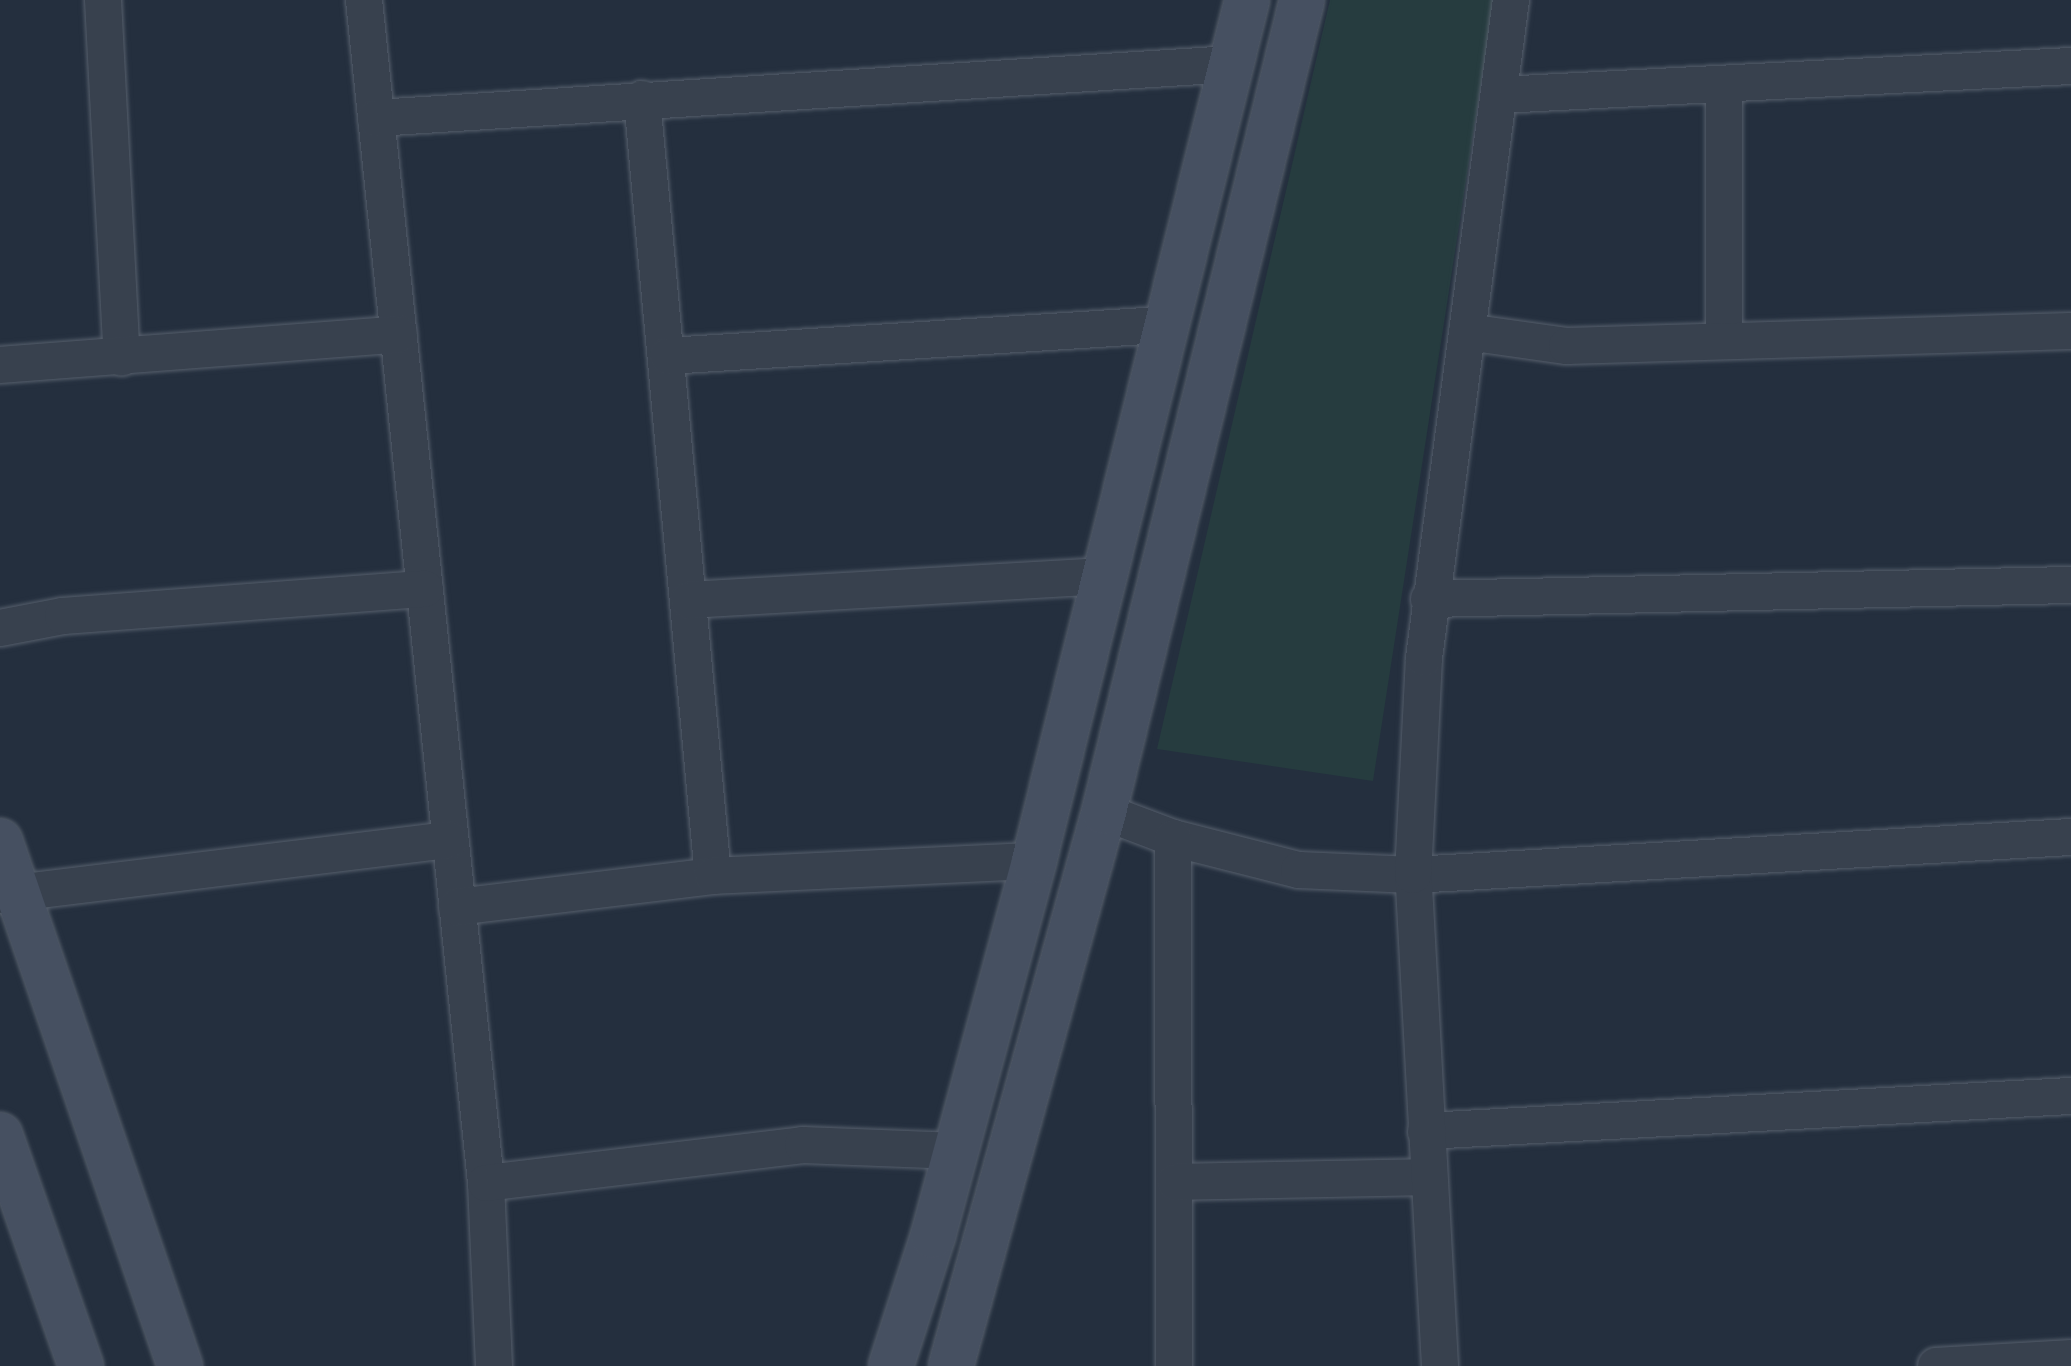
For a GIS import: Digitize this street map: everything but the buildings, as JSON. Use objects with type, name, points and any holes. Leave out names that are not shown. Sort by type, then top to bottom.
[{"type":"street","points":[[103,0],[122,357]]},
{"type":"street","points":[[364,0],[486,1183],[494,1366]]},
{"type":"street","points":[[891,1366],[933,1236],[1034,861],[1247,0]]},
{"type":"street","points":[[951,1366],[1104,812],[1302,0]]},
{"type":"street","points":[[1440,1366],[1413,875],[1429,599],[1511,0]]},
{"type":"street","points":[[376,118],[1232,64]]},
{"type":"street","points":[[1500,95],[2071,66]]},
{"type":"street","points":[[1724,84],[1724,339]]},
{"type":"street","points":[[642,99],[668,356],[713,876]]},
{"type":"street","points":[[668,356],[1166,325]]},
{"type":"street","points":[[1467,332],[1567,346],[2071,331]]},
{"type":"street","points":[[0,365],[399,334]]},
{"type":"street","points":[[689,600],[1103,576]]},
{"type":"street","points":[[1429,599],[2071,585]]},
{"type":"street","points":[[0,628],[63,616],[425,589]]},
{"type":"street","points":[[1104,812],[1173,838],[1299,870],[1413,875],[2071,837]]},
{"type":"street","points":[[1173,838],[1174,1366]]},
{"type":"street","points":[[9,893],[450,840]]},
{"type":"street","points":[[0,841],[9,893],[180,1366]]},
{"type":"street","points":[[457,907],[713,876],[1034,861]]},
{"type":"street","points":[[1426,1131],[2071,1096]]},
{"type":"street","points":[[0,1135],[81,1366]]},
{"type":"street","points":[[486,1183],[803,1145],[957,1151]]},
{"type":"street","points":[[1175,1182],[1429,1177]]},
{"type":"street","points":[[933,1236],[940,1252],[956,1263],[983,1259]]},
{"type":"street","points":[[1936,1366],[2071,1358]]},
{"type":"green space","points":[[1330,0],[1494,0],[1373,781],[1157,749]]}]
